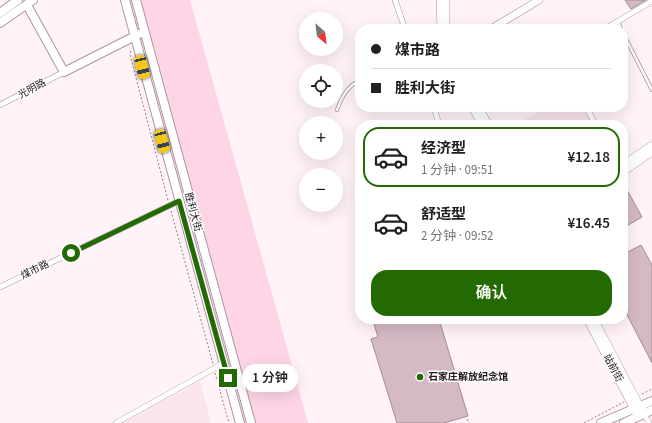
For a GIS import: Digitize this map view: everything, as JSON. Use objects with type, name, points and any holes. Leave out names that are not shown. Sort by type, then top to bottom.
[{"type":"main road","points":[[0,13],[18,0]]},
{"type":"main road","name":"胜利大街","points":[[125,0],[240,423]]},
{"type":"main road","name":"胜利大街","points":[[136,0],[252,423]]},
{"type":"main road","points":[[440,0],[441,24]]},
{"type":"main road","points":[[446,0],[446,24]]},
{"type":"main road","points":[[499,24],[539,0]]},
{"type":"main road","points":[[0,23],[30,2],[64,72],[144,31]]},
{"type":"main road","points":[[628,161],[652,145]]},
{"type":"main road","points":[[628,169],[652,152]]},
{"type":"main road","name":"站前街","points":[[590,324],[639,412]]},
{"type":"main road","name":"站前街","points":[[596,324],[632,399]]},
{"type":"main road","points":[[624,423],[652,401]]},
{"type":"main road","points":[[601,423],[639,412],[652,410]]},
{"type":"street","points":[[395,0],[403,24]]},
{"type":"street","points":[[614,24],[652,2]]},
{"type":"street","name":"光明路","points":[[0,105],[64,72]]},
{"type":"street","name":"煤市路","points":[[0,287],[179,201]]},
{"type":"street","points":[[116,423],[224,363]]},
{"type":"street","points":[[639,412],[649,423]]},
{"type":"lane","points":[[628,43],[652,90]]},
{"type":"lane","points":[[337,110],[342,96],[355,83]]},
{"type":"path","name":"胜利大街","points":[[131,49],[130,55],[229,423]]},
{"type":"path","points":[[584,423],[652,390]]},
{"type":"path","points":[[467,419],[469,423]]},
{"type":"shaded area","points":[[190,0],[308,423],[255,423],[139,1]]},
{"type":"shaded area","points":[[538,112],[585,112],[589,120],[524,120]]},
{"type":"shaded area","points":[[200,381],[211,423],[124,423]]},
{"type":"building","points":[[625,0],[646,0],[631,9]]},
{"type":"building","points":[[628,192],[642,217],[628,225]]},
{"type":"building","points":[[641,245],[652,265],[652,363],[628,317],[628,252]]},
{"type":"building","name":"石家庄解放纪念馆","points":[[374,324],[440,324],[468,416],[444,423],[397,423],[371,339],[378,337]]},
{"type":"place","name":"石家庄解放纪念馆","points":[[420,377]]},
{"type":"route","points":[[71,253],[179,201],[228,378]]}]
